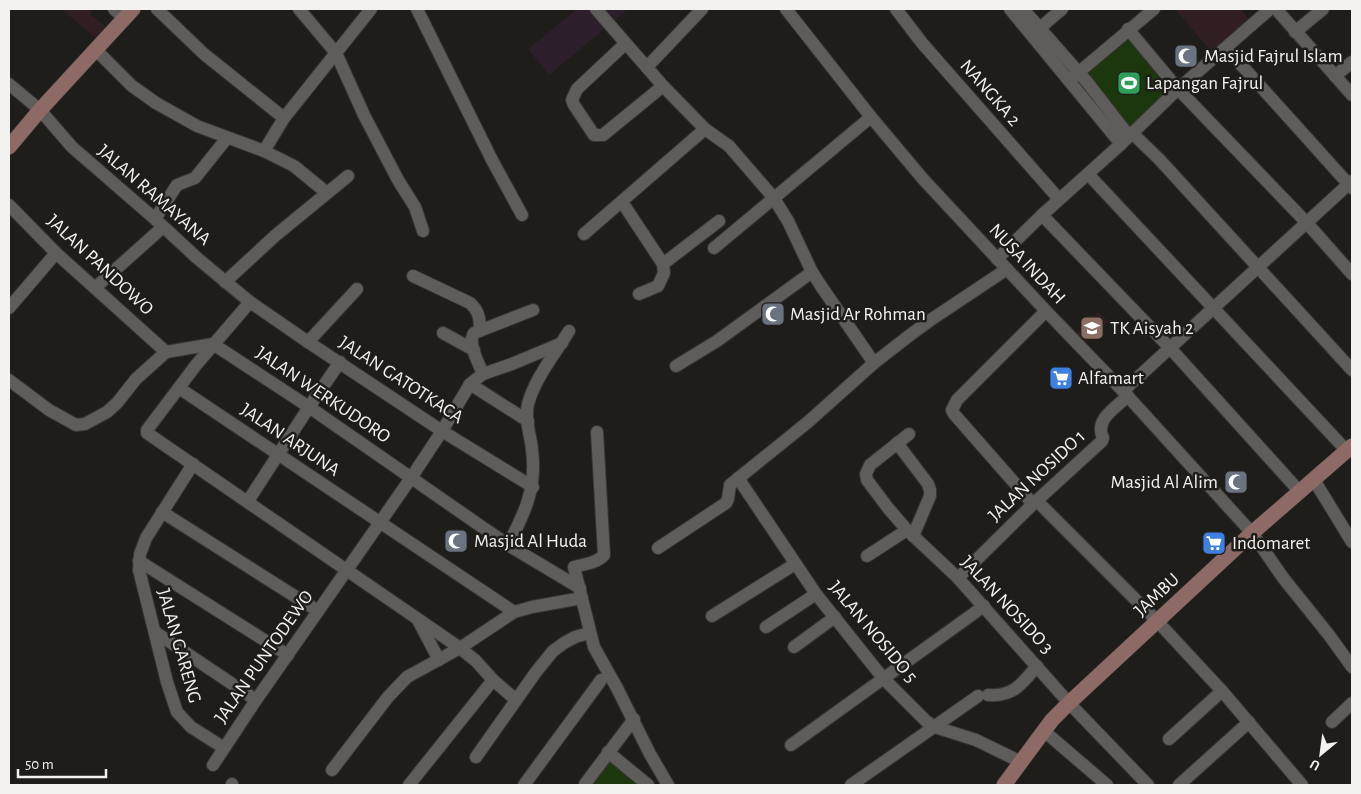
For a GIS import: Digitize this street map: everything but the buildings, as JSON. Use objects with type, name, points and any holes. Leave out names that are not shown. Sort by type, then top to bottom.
[{"type":"street","points":[[157,9],[204,54],[284,118]]},
{"type":"street","points":[[299,9],[336,53],[364,115],[393,172],[415,207],[423,231]]},
{"type":"street","points":[[264,151],[284,118],[371,9]]},
{"type":"street","points":[[417,9],[440,59],[522,215]]},
{"type":"street","points":[[596,9],[663,86],[705,129],[729,146],[773,198],[788,221],[812,272],[874,363]]},
{"type":"street","points":[[646,67],[702,9]]},
{"type":"street","name":"NUSA INDAH","points":[[786,9],[922,179],[1126,393],[1252,534],[1284,579],[1330,635],[1352,666]]},
{"type":"street","name":"NANGKA 2","points":[[896,9],[933,56],[1059,199]]},
{"type":"street","points":[[1010,9],[1068,81],[1127,138],[1160,159],[1352,370]]},
{"type":"street","points":[[1023,9],[1078,72],[1127,138]]},
{"type":"street","points":[[1040,28],[1062,9]]},
{"type":"street","points":[[1068,81],[1154,9]]},
{"type":"street","points":[[997,259],[1178,89],[1270,9]]},
{"type":"street","points":[[1276,9],[1352,96]]},
{"type":"street","points":[[1295,32],[1324,9]]},
{"type":"street","points":[[9,147],[95,49],[123,12]]},
{"type":"street","points":[[1128,29],[1178,89],[1306,222],[1352,274]]},
{"type":"street","points":[[625,44],[577,89],[573,96],[574,105],[594,135],[603,135],[663,86]]},
{"type":"street","points":[[1226,48],[1351,184]]},
{"type":"street","points":[[95,49],[132,86],[156,103],[190,123],[264,151],[294,166],[326,193]]},
{"type":"street","points":[[1335,76],[1352,62]]},
{"type":"street","name":"JALAN RAMAYANA","points":[[9,84],[40,110],[72,147],[224,282],[250,302]]},
{"type":"street","points":[[714,248],[871,117]]},
{"type":"street","points":[[584,234],[705,129]]},
{"type":"street","points":[[96,287],[159,223],[177,185],[195,178],[227,138]]},
{"type":"street","points":[[1088,174],[1350,449]]},
{"type":"street","points":[[224,282],[276,235],[348,176]]},
{"type":"street","name":"JALAN NOSIDO 1","points":[[958,578],[1102,441],[1100,429],[1102,420],[1170,348],[1306,222],[1351,184]]},
{"type":"street","points":[[622,202],[663,264],[664,273],[658,286],[639,294]]},
{"type":"street","name":"JALAN PANDOWO","points":[[9,205],[56,253],[166,352]]},
{"type":"street","points":[[1042,215],[1170,348],[1300,492]]},
{"type":"street","points":[[663,264],[719,221]]},
{"type":"street","points":[[9,308],[56,253]]},
{"type":"street","points":[[658,548],[726,503],[730,485],[808,422],[874,363],[932,319],[1007,269]]},
{"type":"street","points":[[676,366],[717,341],[812,272]]},
{"type":"street","points":[[414,276],[474,307],[479,315],[480,331]]},
{"type":"street","points":[[308,342],[357,289]]},
{"type":"street","points":[[250,302],[213,344],[147,430],[149,436],[248,501],[460,648],[516,700]]},
{"type":"street","name":"JALAN GATOTKACA","points":[[250,302],[442,431],[532,487]]},
{"type":"street","points":[[483,374],[474,350],[472,337],[474,333],[533,310]]},
{"type":"street","points":[[1046,311],[957,400],[952,410],[954,414],[1035,503],[1158,622],[1222,691],[1302,785]]},
{"type":"street","points":[[508,545],[524,513],[532,487],[533,451],[527,406],[537,382],[569,331]]},
{"type":"street","points":[[443,332],[474,350]]},
{"type":"street","points":[[528,421],[470,384],[483,374],[512,364],[562,342]]},
{"type":"street","points":[[9,380],[55,413],[76,425],[81,425],[95,420],[107,412],[136,380],[166,352],[213,344]]},
{"type":"street","name":"JALAN WERKUDORO","points":[[213,344],[309,407],[508,545],[550,570],[581,593]]},
{"type":"street","points":[[248,501],[340,362]]},
{"type":"street","name":"JALAN PUNTODEWO","points":[[213,765],[256,700],[380,524],[442,431],[470,384]]},
{"type":"street","name":"JALAN ARJUNA","points":[[179,388],[514,612]]},
{"type":"street","points":[[550,570],[574,567],[596,561],[601,559],[604,554],[597,432]]},
{"type":"street","points":[[867,556],[910,533],[930,496],[928,484],[897,443],[909,434]]},
{"type":"street","name":"JALAN NOSIDO 3","points":[[897,443],[870,465],[866,474],[867,480],[910,533],[958,578],[1069,703],[1148,785]]},
{"type":"street","name":"JAMBU","points":[[1004,785],[1052,720],[1069,703],[1252,534],[1350,449]]},
{"type":"street","points":[[193,464],[146,538],[139,561],[288,655]]},
{"type":"street","name":"JALAN NOSIDO 5","points":[[738,478],[816,594],[883,678],[926,721],[935,727],[976,740],[1021,762]]},
{"type":"street","points":[[1314,480],[1352,542]]},
{"type":"street","points":[[162,512],[318,611]]},
{"type":"street","name":"JALAN GARENG","points":[[139,561],[142,582],[176,712],[191,727],[224,748]]},
{"type":"street","points":[[712,616],[795,564]]},
{"type":"street","points":[[574,567],[594,647],[668,785]]},
{"type":"street","points":[[332,770],[394,689],[407,678],[460,648],[514,612],[581,593]]},
{"type":"street","points":[[766,627],[816,594]]},
{"type":"street","points":[[791,745],[984,606]]},
{"type":"street","points":[[794,646],[835,618]]},
{"type":"street","points":[[418,620],[439,660]]},
{"type":"street","points":[[155,632],[256,700]]},
{"type":"street","points":[[476,757],[536,672],[553,652],[575,637],[590,633]]},
{"type":"street","points":[[851,785],[983,696],[999,696],[1013,691],[1023,683],[1037,666]]},
{"type":"street","points":[[409,785],[493,680]]},
{"type":"street","points":[[524,785],[601,680]]},
{"type":"street","points":[[1169,739],[1222,691]]},
{"type":"street","points":[[1332,722],[1352,703]]},
{"type":"street","points":[[585,784],[634,719]]},
{"type":"street","points":[[1180,785],[1249,722]]},
{"type":"street","points":[[1044,731],[1108,785]]},
{"type":"street","points":[[608,752],[648,785]]},
{"type":"shaded area","points":[[61,9],[94,9],[90,14],[107,28],[97,39]]},
{"type":"shaded area","points":[[577,9],[628,9],[549,75],[528,49]]},
{"type":"shaded area","points":[[1175,9],[1240,9],[1251,21],[1214,55]]},
{"type":"shaded area","name":"TK Aisyah 2","points":[[1098,312],[1108,322],[1084,344],[1075,334]]},
{"type":"green space","name":"Lapangan Fajrul","points":[[1128,38],[1171,92],[1130,127],[1086,75]]},
{"type":"green space","points":[[605,757],[639,785],[585,785]]},
{"type":"place","name":"Masjid Fajrul Islam","points":[[1186,56]]},
{"type":"place","name":"Lapangan Fajrul","points":[[1129,83]]},
{"type":"place","name":"Masjid Ar Rohman","points":[[773,314]]},
{"type":"place","name":"TK Aisyah 2","points":[[1092,328]]},
{"type":"place","name":"Alfamart","points":[[1061,378]]},
{"type":"place","name":"Masjid Al Alim","points":[[1236,482]]},
{"type":"place","name":"Masjid Al Huda","points":[[456,541]]},
{"type":"place","name":"Indomaret","points":[[1214,543]]}]
